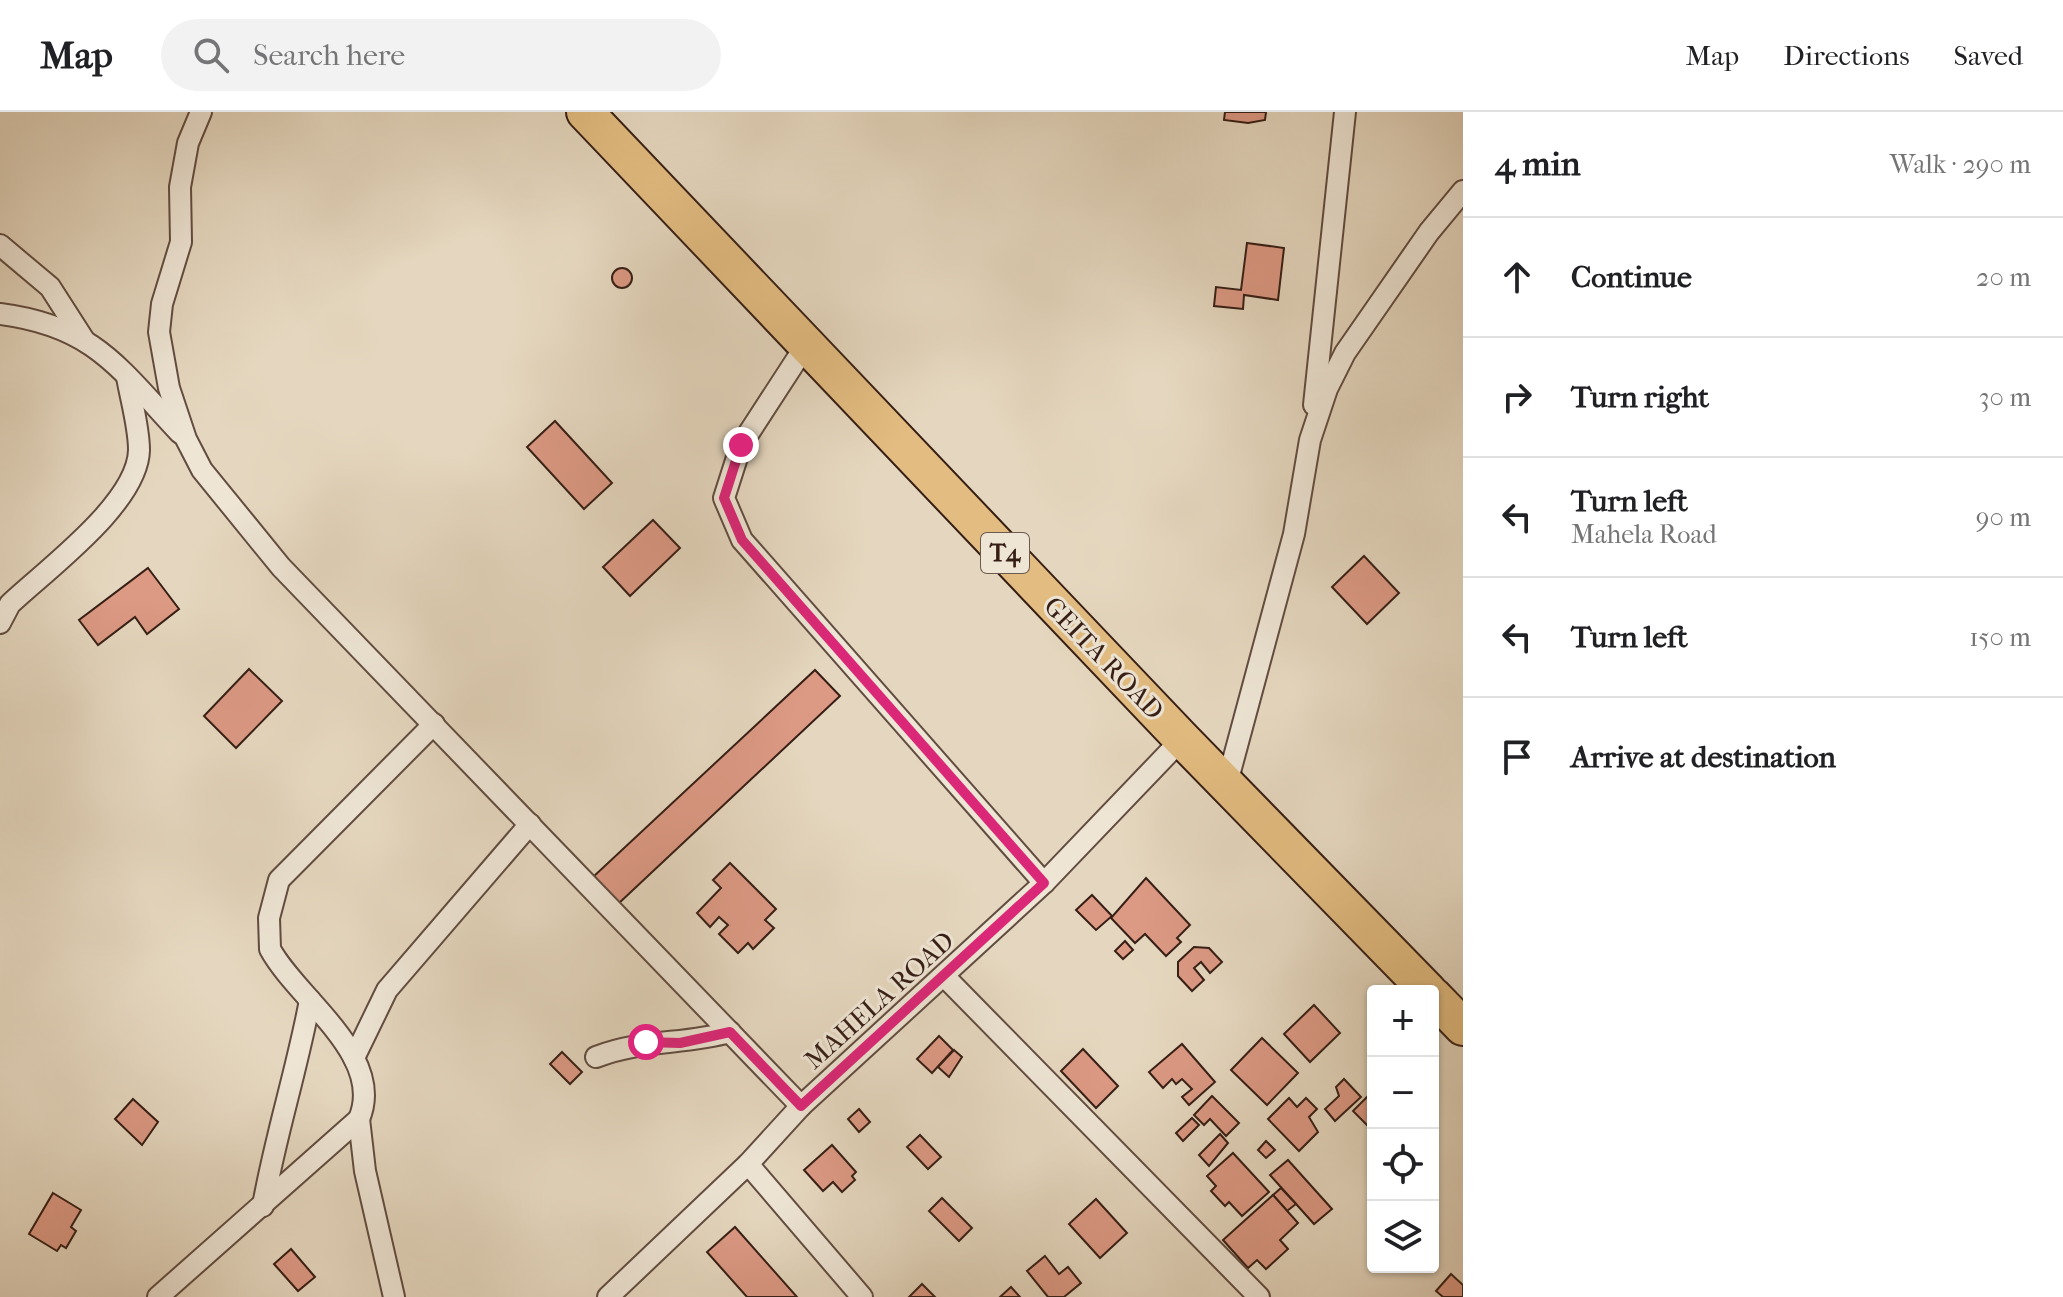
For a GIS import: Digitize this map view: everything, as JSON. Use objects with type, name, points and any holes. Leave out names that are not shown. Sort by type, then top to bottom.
[{"type":"highway","name":"GEITA ROAD","points":[[585,112],[1182,739],[1422,985]]},
{"type":"highway","points":[[1439,1002],[1461,1023]]},
{"type":"street","points":[[201,112],[188,143],[180,187],[181,242],[162,304],[159,332],[169,388],[186,439],[202,470],[281,567],[801,1106]]},
{"type":"street","points":[[1227,783],[1294,534],[1310,440],[1345,112]]},
{"type":"street","points":[[1310,440],[1327,389],[1345,353],[1429,232],[1463,191]]},
{"type":"street","points":[[0,245],[50,287],[84,340]]},
{"type":"street","points":[[0,314],[40,319],[96,346],[186,439]]},
{"type":"street","points":[[806,345],[741,445],[724,498],[742,540],[1044,883]]},
{"type":"street","points":[[0,623],[10,604],[104,515],[129,484],[139,452],[127,377]]},
{"type":"street","points":[[394,1297],[365,1171],[359,1119],[365,1085],[354,1058],[270,949],[269,918],[279,880],[434,724]]},
{"type":"street","name":"MAHELA ROAD","points":[[608,1297],[748,1164],[801,1106],[1044,883],[1182,739]]},
{"type":"street","points":[[354,1058],[387,990],[530,824]]},
{"type":"street","points":[[945,977],[1259,1297]]},
{"type":"street","points":[[263,1206],[277,1139],[292,1090],[310,1000]]},
{"type":"street","points":[[596,1057],[646,1042],[680,1043],[730,1032]]},
{"type":"street","points":[[158,1297],[359,1119]]},
{"type":"street","points":[[748,1164],[862,1297]]},
{"type":"building","points":[[1225,112],[1266,112],[1265,120],[1248,123],[1224,120]]},
{"type":"building","points":[[1247,243],[1284,248],[1278,300],[1244,295],[1243,309],[1214,306],[1216,287],[1241,290]]},
{"type":"building","points":[[618,268],[626,268],[632,278],[626,288],[618,288],[612,282],[612,274]]},
{"type":"building","points":[[555,421],[612,483],[584,509],[527,447]]},
{"type":"building","points":[[653,520],[680,548],[630,596],[603,567]]},
{"type":"building","points":[[1364,556],[1399,593],[1367,624],[1332,587]]},
{"type":"building","points":[[148,568],[179,609],[147,634],[135,617],[98,645],[79,620]]},
{"type":"building","points":[[249,669],[282,701],[236,748],[204,716]]},
{"type":"building","points":[[815,670],[840,696],[618,904],[593,877]]},
{"type":"building","points":[[730,863],[776,909],[765,920],[774,928],[753,949],[748,943],[738,953],[719,934],[728,925],[719,917],[710,927],[697,913],[721,888],[713,880]]},
{"type":"building","points":[[1146,878],[1190,925],[1177,938],[1181,942],[1166,956],[1145,934],[1135,943],[1111,918]]},
{"type":"building","points":[[1092,895],[1112,916],[1096,930],[1076,910]]},
{"type":"building","points":[[1125,941],[1133,950],[1123,959],[1115,951]]},
{"type":"building","points":[[1194,947],[1209,948],[1222,962],[1210,973],[1201,962],[1194,968],[1204,980],[1192,991],[1178,976],[1178,962]]},
{"type":"building","points":[[1314,1005],[1340,1033],[1310,1062],[1284,1034]]},
{"type":"building","points":[[939,1036],[953,1050],[932,1073],[917,1059]]},
{"type":"building","points":[[1262,1038],[1298,1073],[1267,1105],[1231,1070]]},
{"type":"building","points":[[1182,1044],[1215,1082],[1189,1105],[1182,1097],[1192,1089],[1182,1079],[1176,1084],[1172,1079],[1163,1088],[1149,1072]]},
{"type":"building","points":[[1083,1049],[1118,1086],[1096,1108],[1061,1071]]},
{"type":"building","points":[[954,1050],[962,1057],[949,1077],[938,1067]]},
{"type":"building","points":[[562,1052],[582,1072],[570,1084],[550,1064]]},
{"type":"building","points":[[1344,1079],[1361,1097],[1335,1121],[1325,1109],[1339,1096],[1336,1087]]},
{"type":"building","points":[[1212,1096],[1239,1123],[1226,1136],[1210,1119],[1204,1125],[1194,1115]]},
{"type":"building","points":[[1367,1097],[1367,1125],[1353,1111]]},
{"type":"building","points":[[1289,1098],[1297,1107],[1306,1098],[1317,1109],[1309,1117],[1318,1132],[1299,1151],[1268,1119]]},
{"type":"building","points":[[133,1099],[158,1122],[142,1145],[115,1119]]},
{"type":"building","points":[[859,1109],[870,1122],[859,1132],[848,1119]]},
{"type":"building","points":[[1192,1118],[1199,1125],[1183,1141],[1176,1133]]},
{"type":"building","points":[[1220,1134],[1228,1143],[1209,1166],[1199,1155]]},
{"type":"building","points":[[920,1135],[941,1157],[928,1169],[907,1147]]},
{"type":"building","points":[[1266,1141],[1275,1150],[1266,1158],[1258,1150]]},
{"type":"building","points":[[832,1145],[856,1172],[852,1176],[855,1180],[842,1192],[833,1182],[823,1191],[804,1170]]},
{"type":"building","points":[[1233,1153],[1269,1192],[1242,1216],[1229,1202],[1225,1206],[1211,1191],[1216,1186],[1207,1176]]},
{"type":"building","points":[[1288,1160],[1332,1209],[1314,1224],[1270,1175]]},
{"type":"building","points":[[1281,1188],[1296,1204],[1287,1211],[1273,1195]]},
{"type":"building","points":[[53,1193],[81,1210],[71,1227],[76,1231],[66,1248],[61,1245],[57,1251],[29,1234]]},
{"type":"building","points":[[1273,1195],[1298,1223],[1280,1240],[1288,1249],[1266,1269],[1257,1260],[1248,1268],[1223,1240]]},
{"type":"building","points":[[942,1198],[972,1228],[959,1241],[929,1211]]},
{"type":"building","points":[[1096,1199],[1127,1233],[1100,1258],[1069,1224]]},
{"type":"building","points":[[735,1227],[797,1297],[747,1297],[707,1252]]},
{"type":"building","points":[[291,1249],[315,1277],[298,1291],[274,1264]]},
{"type":"building","points":[[1045,1256],[1059,1274],[1068,1267],[1081,1283],[1064,1297],[1048,1297],[1027,1271]]},
{"type":"building","points":[[1451,1274],[1463,1285],[1463,1297],[1443,1297],[1436,1291]]},
{"type":"building","points":[[922,1284],[935,1297],[909,1297]]},
{"type":"building","points":[[1011,1287],[1020,1297],[1000,1297]]},
{"type":"route","points":[[646,1042],[680,1043],[730,1032],[801,1106],[1044,883],[742,540],[724,498],[741,445]]}]
